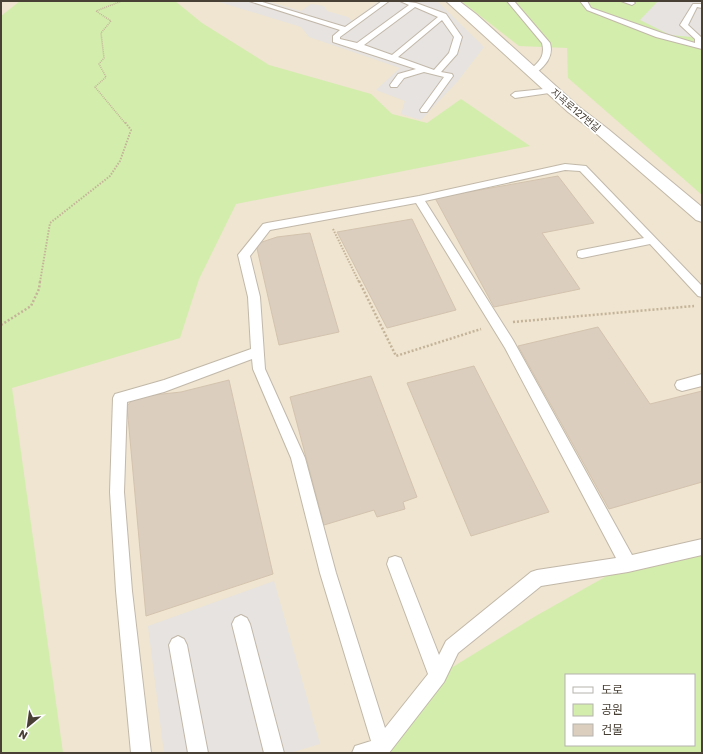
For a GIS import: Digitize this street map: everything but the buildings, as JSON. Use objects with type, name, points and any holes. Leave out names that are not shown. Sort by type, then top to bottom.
[{"type":"street","name":"지곡로127번길","points":[[452,1],[472,17],[552,90],[702,216]]},
{"type":"lane","points":[[252,1],[346,30]]},
{"type":"lane","points":[[386,1],[337,36],[336,40],[358,46],[435,73],[449,76],[424,110]]},
{"type":"lane","points":[[403,1],[443,16],[458,37],[453,54],[435,73]]},
{"type":"lane","points":[[510,1],[546,43],[546,57],[542,65],[532,72]]},
{"type":"lane","points":[[624,1],[632,3]]},
{"type":"lane","points":[[581,2],[589,9],[659,35],[700,43]]},
{"type":"lane","points":[[358,46],[414,4]]},
{"type":"lane","points":[[700,43],[684,25],[695,5],[702,6]]},
{"type":"lane","points":[[393,58],[443,16]]},
{"type":"lane","points":[[394,85],[401,76],[425,69]]},
{"type":"lane","points":[[515,95],[552,90]]},
{"type":"lane","points":[[382,747],[328,573],[298,458],[259,368],[254,297],[244,255],[267,227],[419,199],[565,167],[583,168],[702,293]]},
{"type":"lane","points":[[419,199],[509,344],[628,564]]},
{"type":"lane","points":[[582,254],[652,240]]},
{"type":"lane","points":[[141,753],[124,591],[117,492],[120,398],[164,386],[258,352]]},
{"type":"lane","points":[[682,385],[702,380]]},
{"type":"lane","points":[[362,753],[382,747],[438,676],[452,647],[537,578],[628,564],[702,547]]},
{"type":"lane","points":[[395,564],[438,676]]},
{"type":"lane","points":[[241,624],[274,753]]},
{"type":"lane","points":[[178,645],[198,753]]},
{"type":"path","points":[[1,325],[31,306],[39,290],[50,222],[110,176],[120,161],[131,130],[95,87],[106,77],[99,64],[104,58],[101,33],[112,21],[96,11],[122,1]]},
{"type":"path","points":[[326,215],[396,356],[496,324],[694,306]]},
{"type":"shaded area","points":[[1,1],[702,1],[702,753],[1,753]]},
{"type":"shaded area","points":[[216,1],[266,1],[301,11],[311,4],[324,6],[327,11],[348,17],[352,21],[379,1],[437,1],[484,47],[457,82],[421,120],[401,114],[405,101],[376,90],[400,68],[309,37],[301,27]]},
{"type":"shaded area","points":[[658,1],[702,1],[702,38],[670,35],[640,20]]},
{"type":"shaded area","points":[[274,581],[320,744],[290,753],[164,753],[148,626]]},
{"type":"green space","points":[[20,1],[175,1],[202,23],[269,65],[371,94],[392,114],[427,123],[461,99],[530,146],[236,204],[199,279],[180,338],[12,388],[63,753],[1,753],[1,16]]},
{"type":"green space","points":[[461,1],[702,1],[702,195],[568,78],[567,48],[519,46]]},
{"type":"green space","points":[[702,555],[702,753],[381,753],[438,676],[534,617],[628,564]]}]
